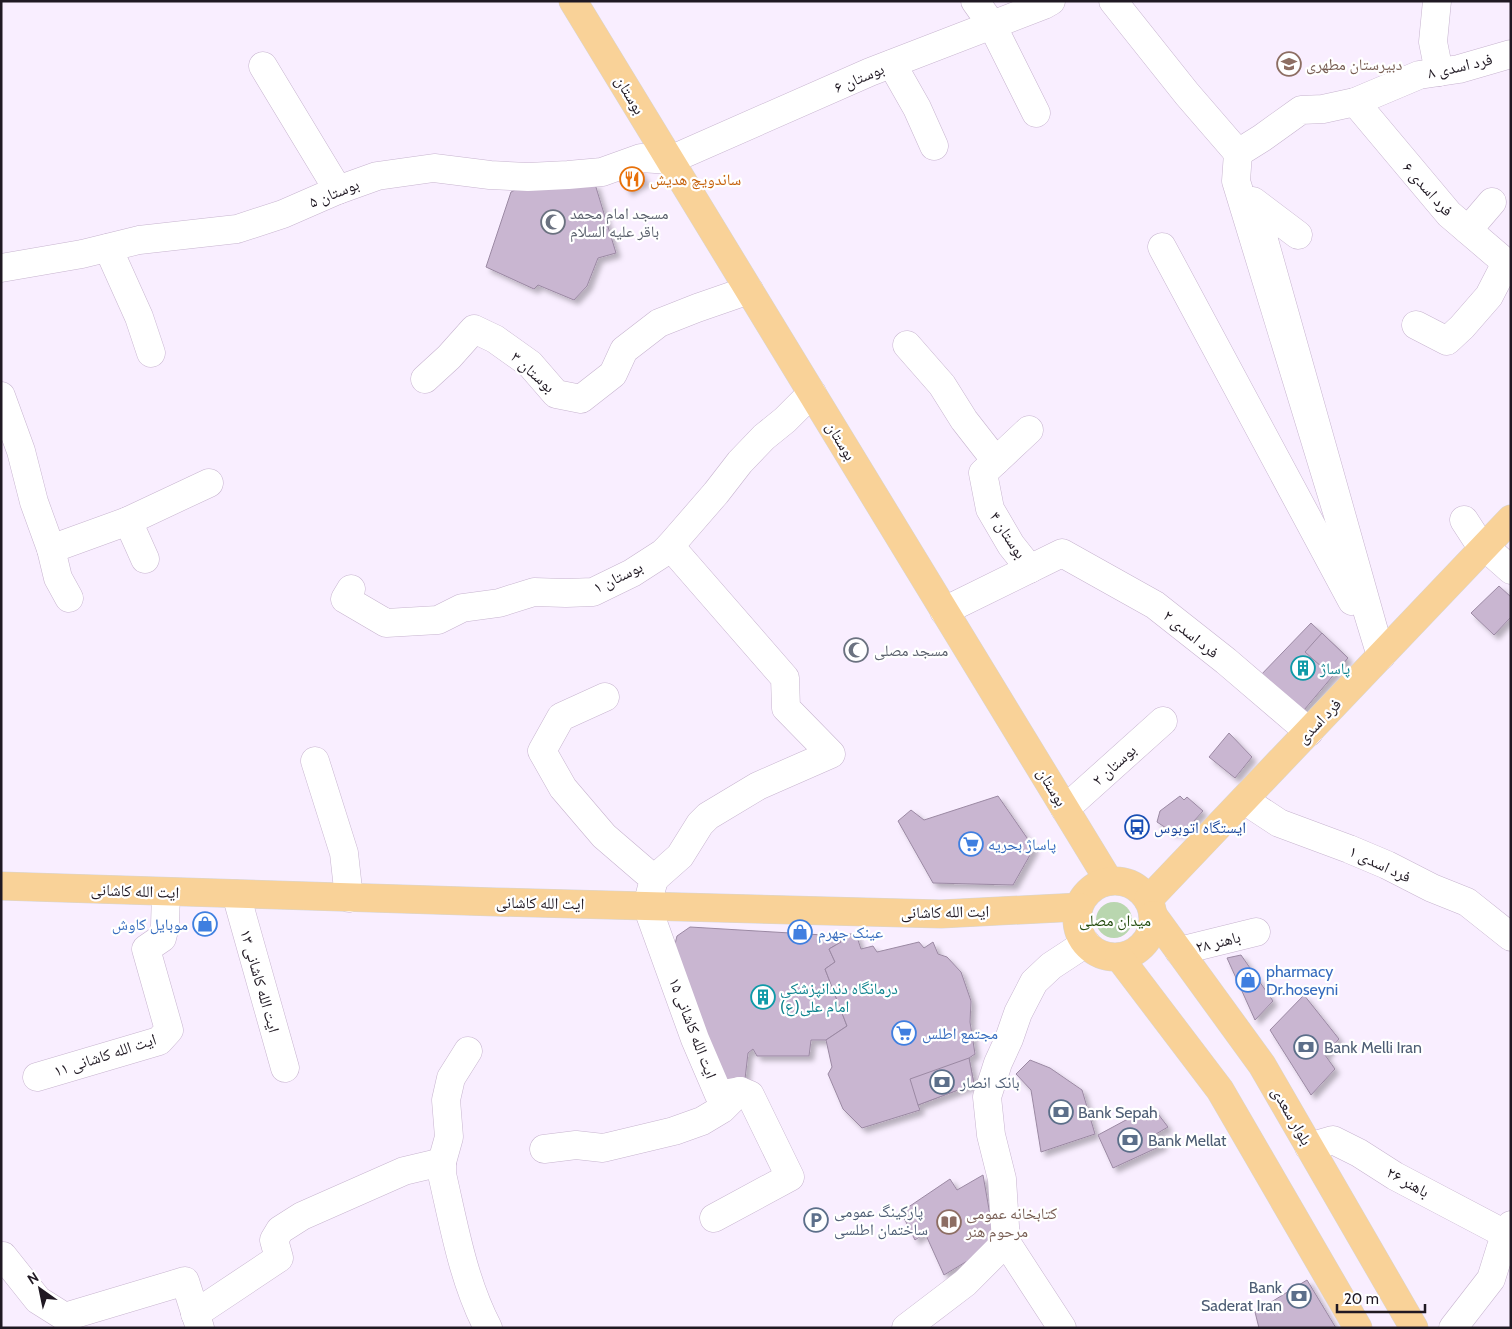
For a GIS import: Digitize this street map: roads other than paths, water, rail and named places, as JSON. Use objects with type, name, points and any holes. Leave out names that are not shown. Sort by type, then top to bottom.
[{"type":"main road","name":"بوستان","points":[[573,1],[1109,882]]},
{"type":"main road","name":"فرد اسدی","points":[[1151,908],[1244,800],[1511,519]]},
{"type":"main road","points":[[1121,881],[1132,884],[1141,891],[1151,908],[1152,928],[1148,938],[1140,948],[1130,954],[1119,957],[1107,956],[1095,951],[1086,943],[1078,926],[1079,908],[1082,900],[1094,888],[1109,882],[1121,881]]},
{"type":"main road","name":"ایت الله کاشانی","points":[[1,886],[349,898],[941,914],[1079,908]]},
{"type":"main road","name":"بلوار سعدی","points":[[1151,908],[1179,951],[1262,1065],[1414,1328]]},
{"type":"main road","points":[[1119,957],[1220,1090],[1358,1328]]},
{"type":"street","points":[[975,1],[992,25],[1036,113]]},
{"type":"street","name":"بوستان ۶","points":[[670,160],[892,64],[1044,6],[1051,1]]},
{"type":"street","points":[[1113,1],[1187,94],[1238,153],[1236,181],[1381,656]]},
{"type":"street","points":[[1437,1],[1433,42],[1438,72]]},
{"type":"street","name":"فرد اسدی ۸","points":[[1238,153],[1301,110],[1323,109],[1355,102],[1419,76],[1468,67],[1511,54]]},
{"type":"street","points":[[892,64],[917,108],[934,146]]},
{"type":"street","points":[[262,66],[338,190]]},
{"type":"street","name":"فرد اسدی ۶","points":[[1355,102],[1449,214],[1508,265]]},
{"type":"street","name":"بوستان ۵","points":[[1,268],[82,254],[139,240],[237,228],[283,214],[338,190],[377,176],[434,168],[490,175],[528,177],[602,172],[641,158],[670,160]]},
{"type":"street","points":[[1298,235],[1253,201],[1381,656]]},
{"type":"street","points":[[1468,230],[1492,202]]},
{"type":"street","points":[[1162,247],[1381,656]]},
{"type":"street","points":[[108,248],[139,317],[151,353]]},
{"type":"street","points":[[1416,325],[1447,341],[1489,296],[1508,265]]},
{"type":"street","name":"بوستان ۳","points":[[425,380],[474,329],[495,339],[530,364],[556,394],[581,399],[613,374],[624,350],[659,323],[749,290]]},
{"type":"street","points":[[908,345],[942,385],[964,420],[996,461]]},
{"type":"street","name":"بوستان ۱","points":[[352,588],[345,599],[386,623],[438,620],[462,608],[499,603],[534,592],[566,594],[593,592],[632,573],[663,553],[716,493],[740,462],[812,393]]},
{"type":"street","points":[[1,396],[21,451],[34,502],[51,548],[58,578],[69,598]]},
{"type":"street","name":"بوستان ۴","points":[[1029,430],[983,473],[990,509],[1011,545],[1030,569]]},
{"type":"street","points":[[51,548],[128,521],[209,483]]},
{"type":"street","points":[[1464,520],[1477,540],[1511,570]]},
{"type":"street","points":[[128,521],[145,559]]},
{"type":"street","points":[[647,906],[654,879],[680,856],[700,824],[708,816],[758,786],[831,754],[786,708],[785,678],[670,546]]},
{"type":"street","name":"بوستان ۴","points":[[944,611],[1062,553]]},
{"type":"street","name":"فرد اسدی ۲","points":[[1062,553],[1155,605],[1226,661],[1309,732]]},
{"type":"street","points":[[605,697],[561,716],[542,751],[563,788],[604,836],[654,879]]},
{"type":"street","name":"بوستان ۲","points":[[1065,809],[1163,721]]},
{"type":"street","points":[[315,761],[344,853],[349,898]]},
{"type":"street","name":"فرد اسدی ۱","points":[[1244,800],[1279,823],[1349,849],[1387,865],[1432,888],[1467,902],[1511,936]]},
{"type":"street","name":"ایت الله کاشانی ۱۱","points":[[37,1077],[158,1041],[169,1030],[146,949],[162,938],[165,926],[166,892]]},
{"type":"street","name":"ایت الله کاشانی ۱۳","points":[[236,894],[285,1068]]},
{"type":"street","name":"ایت الله کاشانی ۱۵","points":[[647,906],[695,1039],[718,1095],[740,1091]]},
{"type":"street","name":"باهنر ۲۸","points":[[1179,951],[1256,932]]},
{"type":"street","points":[[1062,1328],[1006,1242],[1002,1179],[991,1135],[987,1097],[1018,1013],[1034,982],[1051,966],[1086,943]]},
{"type":"street","points":[[468,1051],[451,1078],[446,1100],[449,1137],[442,1162],[442,1174],[461,1255],[476,1305],[488,1328]]},
{"type":"street","points":[[544,1149],[576,1145],[603,1148],[674,1131],[702,1122],[722,1109],[740,1091],[750,1095],[790,1177],[714,1218]]},
{"type":"street","name":"باهنر ۲۶","points":[[1309,1147],[1333,1140],[1359,1153],[1396,1176],[1509,1230]]},
{"type":"street","points":[[1,1256],[3,1256],[38,1300],[65,1317],[185,1282],[198,1321],[279,1258],[274,1240],[280,1230],[302,1216],[404,1171],[442,1162]]},
{"type":"street","points":[[1453,1328],[1491,1279],[1504,1267],[1509,1230]]},
{"type":"street","points":[[906,1328],[965,1283],[1006,1242]]},
{"type":"place","name":"دبیرستان مطهری","points":[[1289,64]]},
{"type":"place","name":"ساندویچ هدیش","points":[[632,179]]},
{"type":"place","name":"مسجد امام محمد باقر علیه السلام","points":[[553,222]]},
{"type":"place","name":"مسجد مصلی","points":[[856,650]]},
{"type":"place","name":"پاساژ","points":[[1303,668]]},
{"type":"place","name":"ایستگاه اتوبوس","points":[[1137,827]]},
{"type":"place","name":"پاساژ بحریه","points":[[971,844]]},
{"type":"place","name":"موبایل کاوش","points":[[205,924]]},
{"type":"place","name":"عینک جهرم","points":[[800,932]]},
{"type":"place","name":"pharmacy Dr.hoseyni","points":[[1248,980]]},
{"type":"place","name":"درمانگاه دندانپزشکی امام علی(ع)","points":[[763,997]]},
{"type":"place","name":"مجتمع اطلس","points":[[904,1033]]},
{"type":"place","name":"Bank Melli Iran","points":[[1306,1047]]},
{"type":"place","name":"بانک انصار","points":[[942,1082]]},
{"type":"place","name":"Bank Sepah","points":[[1061,1112]]},
{"type":"place","name":"Bank Mellat","points":[[1130,1140]]},
{"type":"place","name":"پارکینگ عمومی ساختمان اطلسی","points":[[816,1220]]},
{"type":"place","name":"کتابخانه عمومی مرحوم هنر","points":[[949,1222]]},
{"type":"place","name":"Bank Saderat Iran","points":[[1299,1296]]},
{"type":"park label","name":"میدان مصلی","points":[[1115,920]]}]
